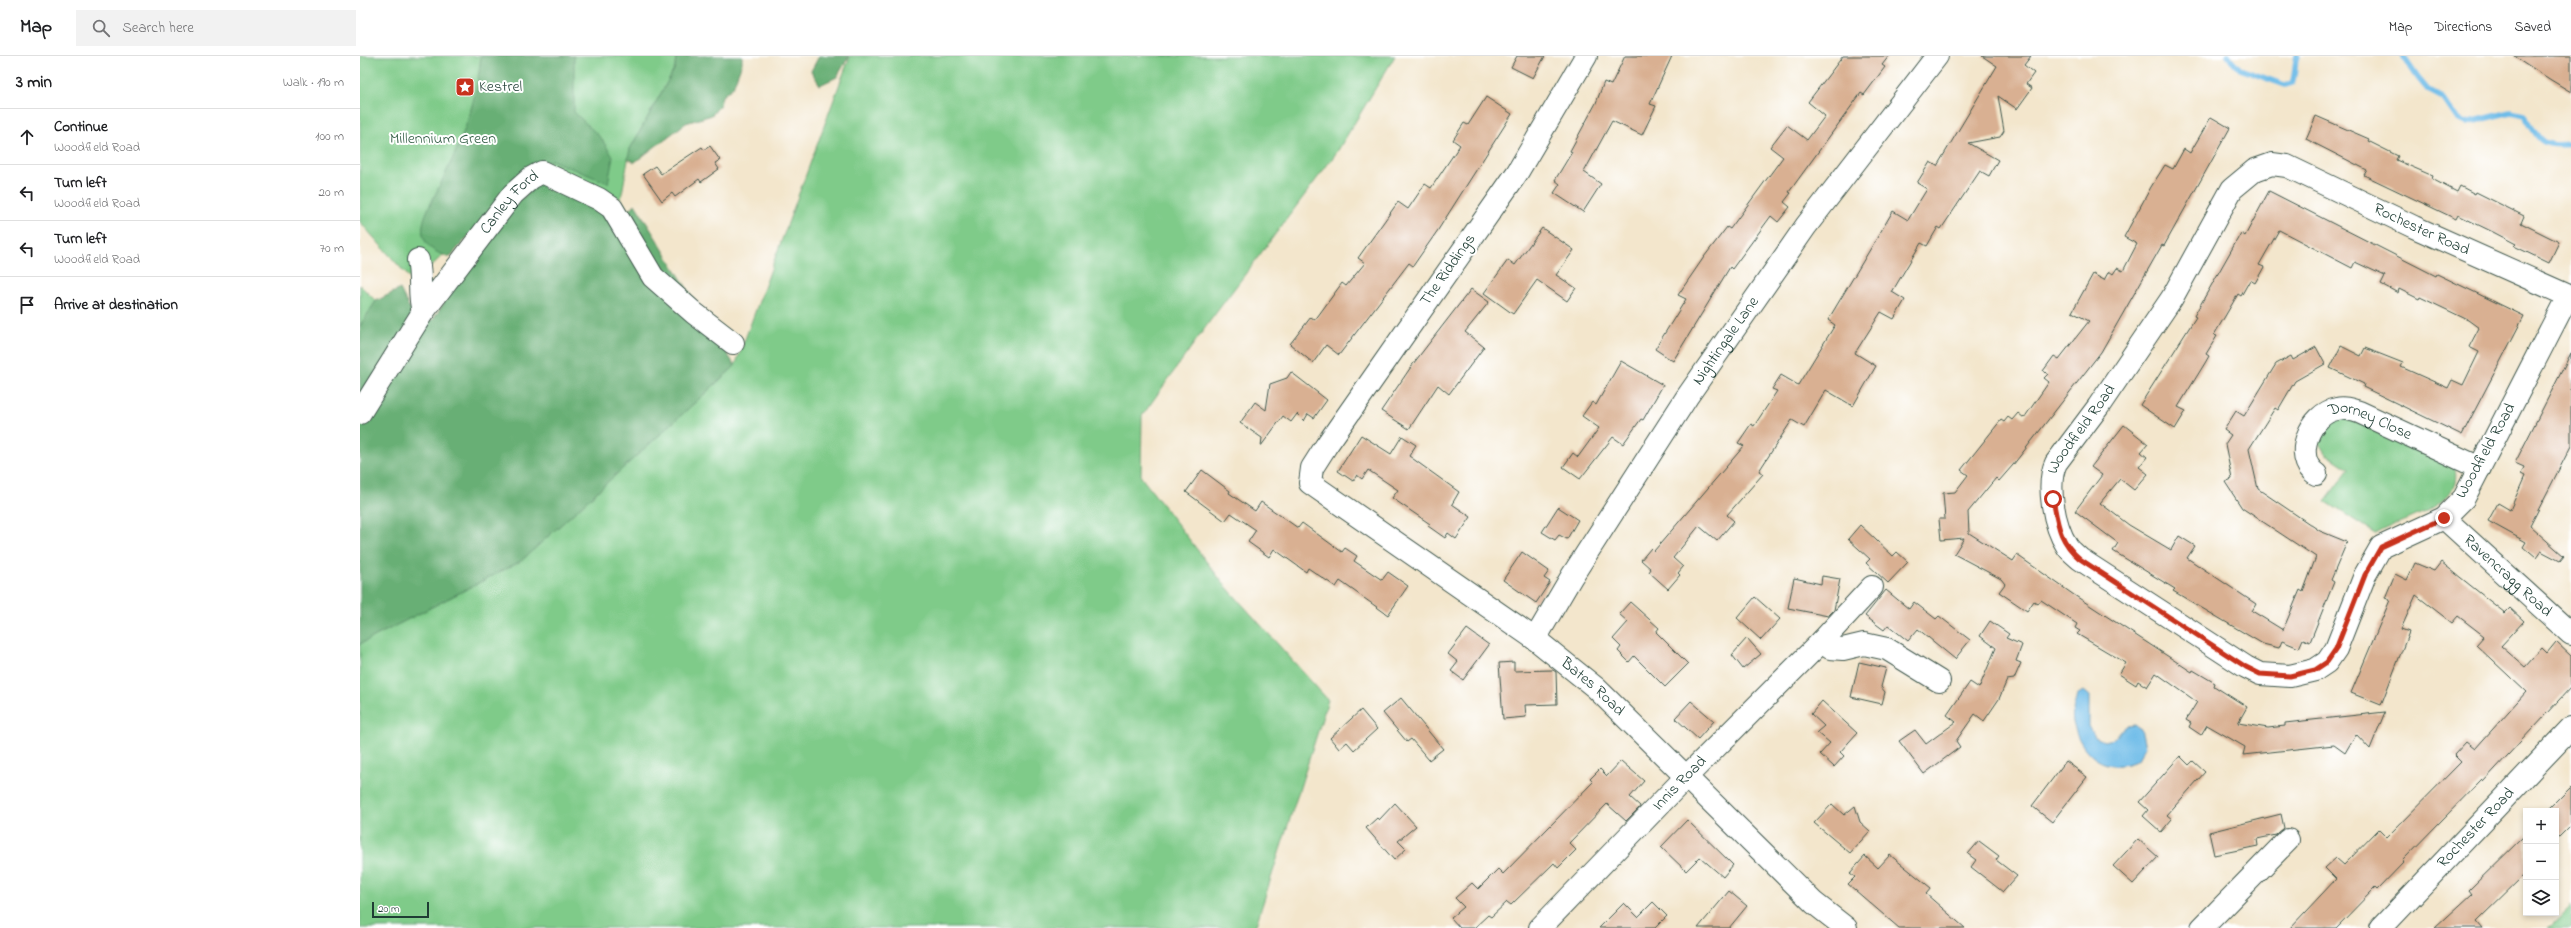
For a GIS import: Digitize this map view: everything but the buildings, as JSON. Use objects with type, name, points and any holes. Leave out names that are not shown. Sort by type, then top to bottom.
[{"type":"street","name":"The Riddings","points":[[1310,483],[1312,468],[1326,446],[1517,173],[1586,56]]},
{"type":"street","name":"Nightingale Lane","points":[[1535,639],[1572,576],[1696,384],[1806,226],[1937,56]]},
{"type":"street","name":"Rochester Road","points":[[2272,164],[2287,166],[2414,227],[2569,296]]},
{"type":"street","name":"Woodfield Road","points":[[2272,164],[2255,170],[2232,189],[2172,298],[2098,408],[2056,462],[2052,472],[2053,499],[2060,531],[2065,542],[2080,559],[2246,667],[2260,674],[2290,676],[2315,670],[2327,662],[2336,649],[2365,575],[2381,547],[2444,518],[2464,498],[2569,296]]},
{"type":"street","name":"Canley Ford","points":[[360,413],[423,312],[513,194],[531,178],[542,172],[599,199],[612,208],[653,277],[694,313],[733,343]]},
{"type":"street","points":[[418,260],[421,279],[420,301],[423,312]]},
{"type":"street","name":"Dorney Close","points":[[2316,474],[2306,466],[2304,458],[2306,440],[2320,418],[2329,411],[2338,408],[2359,412],[2480,468]]},
{"type":"street","name":"Bates Road","points":[[1310,483],[1535,639],[1596,688],[1685,778],[1740,828],[1814,903],[1846,928]]},
{"type":"street","name":"Ravencragg Road","points":[[2444,518],[2571,634]]},
{"type":"street","name":"Innis Road","points":[[1540,928],[1685,778],[1822,641],[1872,587]]},
{"type":"street","points":[[1822,641],[1830,648],[1843,649],[1864,644],[1887,648],[1939,681]]},
{"type":"street","name":"Rochester Road","points":[[2381,928],[2571,728]]},
{"type":"street","points":[[2202,928],[2288,840]]},
{"type":"green space","name":"Millennium Green","points":[[360,56],[676,56],[675,68],[630,149],[621,199],[588,183],[504,195],[414,283],[360,222]]},
{"type":"green space","points":[[481,56],[574,56],[574,112],[601,138],[613,157],[608,183],[551,160],[509,191],[449,258],[434,251],[428,245],[424,238],[423,222],[465,129],[475,95]]},
{"type":"green space","points":[[676,56],[742,56],[742,63],[733,87],[722,96],[720,105],[712,115],[686,123],[635,162],[628,159],[630,149],[675,68]]},
{"type":"green space","points":[[819,56],[849,56],[837,77],[820,85],[811,71]]},
{"type":"green space","points":[[850,56],[1395,56],[1337,152],[1210,321],[1142,416],[1141,477],[1223,583],[1328,700],[1255,928],[360,928],[360,644],[521,561],[735,366]]},
{"type":"green space","points":[[546,180],[595,203],[616,224],[635,204],[735,366],[521,561],[360,644],[360,326],[376,301],[400,289],[409,307],[432,321],[470,263],[516,202]]},
{"type":"green space","points":[[360,285],[376,301],[360,326]]},
{"type":"green space","points":[[2342,415],[2455,468],[2455,482],[2450,493],[2428,510],[2376,534],[2325,501],[2349,469],[2325,453],[2319,443],[2324,429],[2333,420]]},
{"type":"green space","points":[[2571,905],[2571,928],[2548,928]]},
{"type":"water","points":[[2083,691],[2089,696],[2089,726],[2095,737],[2104,741],[2114,739],[2126,726],[2135,725],[2141,729],[2145,747],[2138,760],[2126,764],[2115,765],[2096,759],[2088,752],[2076,733],[2072,715],[2077,695]]},
{"type":"waterway","points":[[2228,56],[2240,69],[2285,85],[2292,83],[2297,56]]},
{"type":"waterway","points":[[2403,56],[2428,90],[2443,98],[2458,120],[2466,123],[2511,112],[2524,115],[2537,136],[2546,143],[2552,145],[2571,144]]},
{"type":"place","name":"Kestrel","points":[[465,87]]},
{"type":"route","points":[[2053,499],[2060,531],[2067,548],[2080,559],[2246,667],[2260,674],[2274,676],[2290,676],[2315,670],[2327,662],[2336,649],[2365,575],[2381,547],[2396,538],[2423,529],[2444,518]]}]
